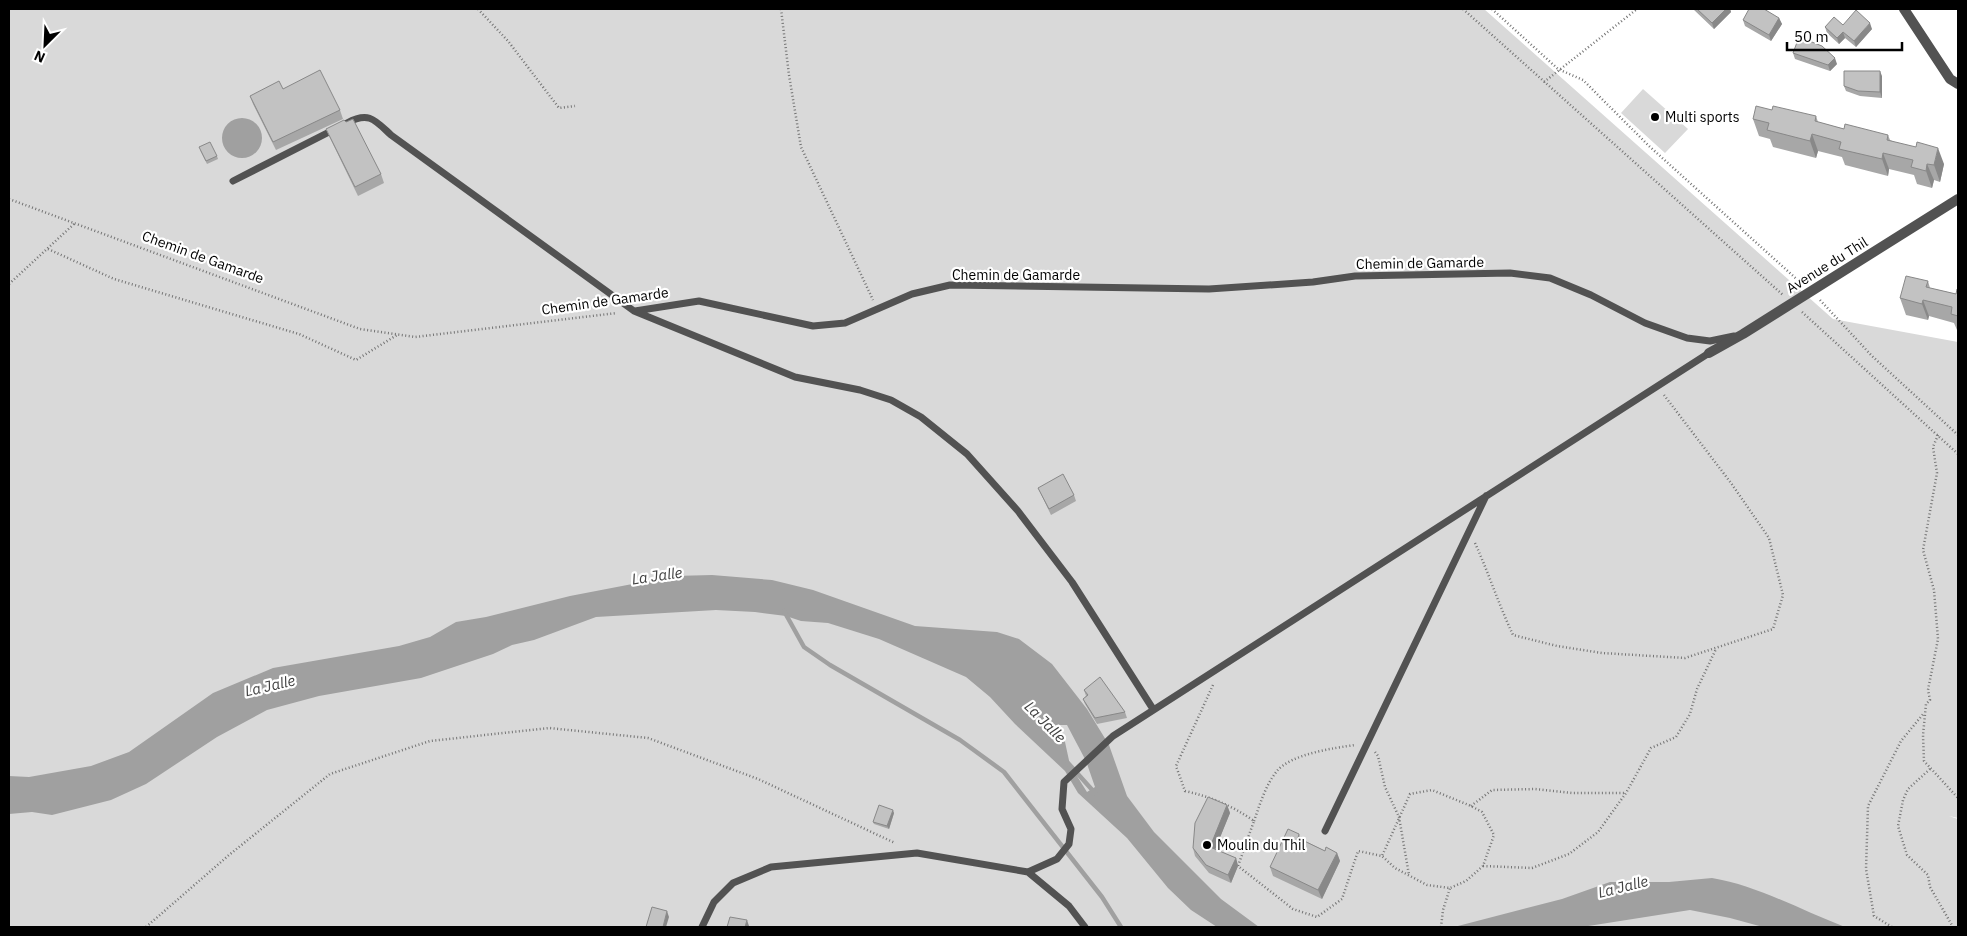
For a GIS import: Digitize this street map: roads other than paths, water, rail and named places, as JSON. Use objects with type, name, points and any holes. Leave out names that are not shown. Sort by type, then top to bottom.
[{"type":"street","points":[[1904,9],[1950,79],[1958,84]]},
{"type":"street","name":"Avenue du Thil","points":[[1709,353],[1743,334],[1958,199]]},
{"type":"lane","points":[[233,181],[358,117],[369,117],[634,311],[786,373],[860,390],[891,400],[922,417],[967,454],[1018,511],[1072,582],[1152,709]]},
{"type":"lane","name":"Chemin de Gamarde","points":[[634,311],[699,301],[813,326],[845,323],[912,294],[950,286],[1209,290],[1313,282],[1355,276],[1510,274],[1550,278],[1591,295],[1645,324],[1687,338],[1710,341],[1743,334]]},
{"type":"lane","points":[[1028,872],[1057,859],[1069,844],[1071,829],[1062,809],[1064,782],[1113,736],[1152,709],[1709,353]]},
{"type":"lane","points":[[1326,831],[1486,496]]},
{"type":"lane","points":[[702,927],[714,902],[734,883],[771,867],[917,853],[1028,872],[1069,906],[1085,927]]},
{"type":"water","points":[[242,118],[256,124],[262,138],[256,152],[242,158],[228,152],[222,138],[228,124]]},
{"type":"water","points":[[712,575],[772,580],[813,590],[915,626],[997,632],[1019,639],[1052,664],[1087,709],[1109,745],[1127,796],[1154,832],[1221,899],[1259,927],[1217,927],[1191,910],[1168,888],[1127,838],[1078,793],[1065,771],[1015,724],[990,697],[966,677],[879,639],[828,623],[801,621],[786,616],[755,612],[716,610],[596,617],[421,678],[319,696],[267,710],[217,737],[146,784],[111,800],[52,815],[32,812],[9,814],[9,776],[29,777],[91,766],[129,752],[213,693],[273,668],[399,646],[430,637],[456,622],[486,617],[570,596],[674,576]],"holes":[[[1056,725],[1067,725],[1086,761],[1095,787],[1087,792],[1070,765],[1065,742],[1054,730]]]},
{"type":"water","points":[[1712,878],[1763,893],[1845,927],[1763,927],[1690,910],[1582,927],[1454,927],[1562,899],[1610,882],[1669,882]]},
{"type":"waterway","points":[[784,611],[804,647],[830,665],[960,740],[1004,772],[1102,897],[1121,927]]},
{"type":"waterway","name":"La Jalle","points":[[1068,763],[1095,793]]},
{"type":"place","name":"Multi sports","points":[[1655,117]]},
{"type":"place","name":"Moulin du Thil","points":[[1207,845]]}]
